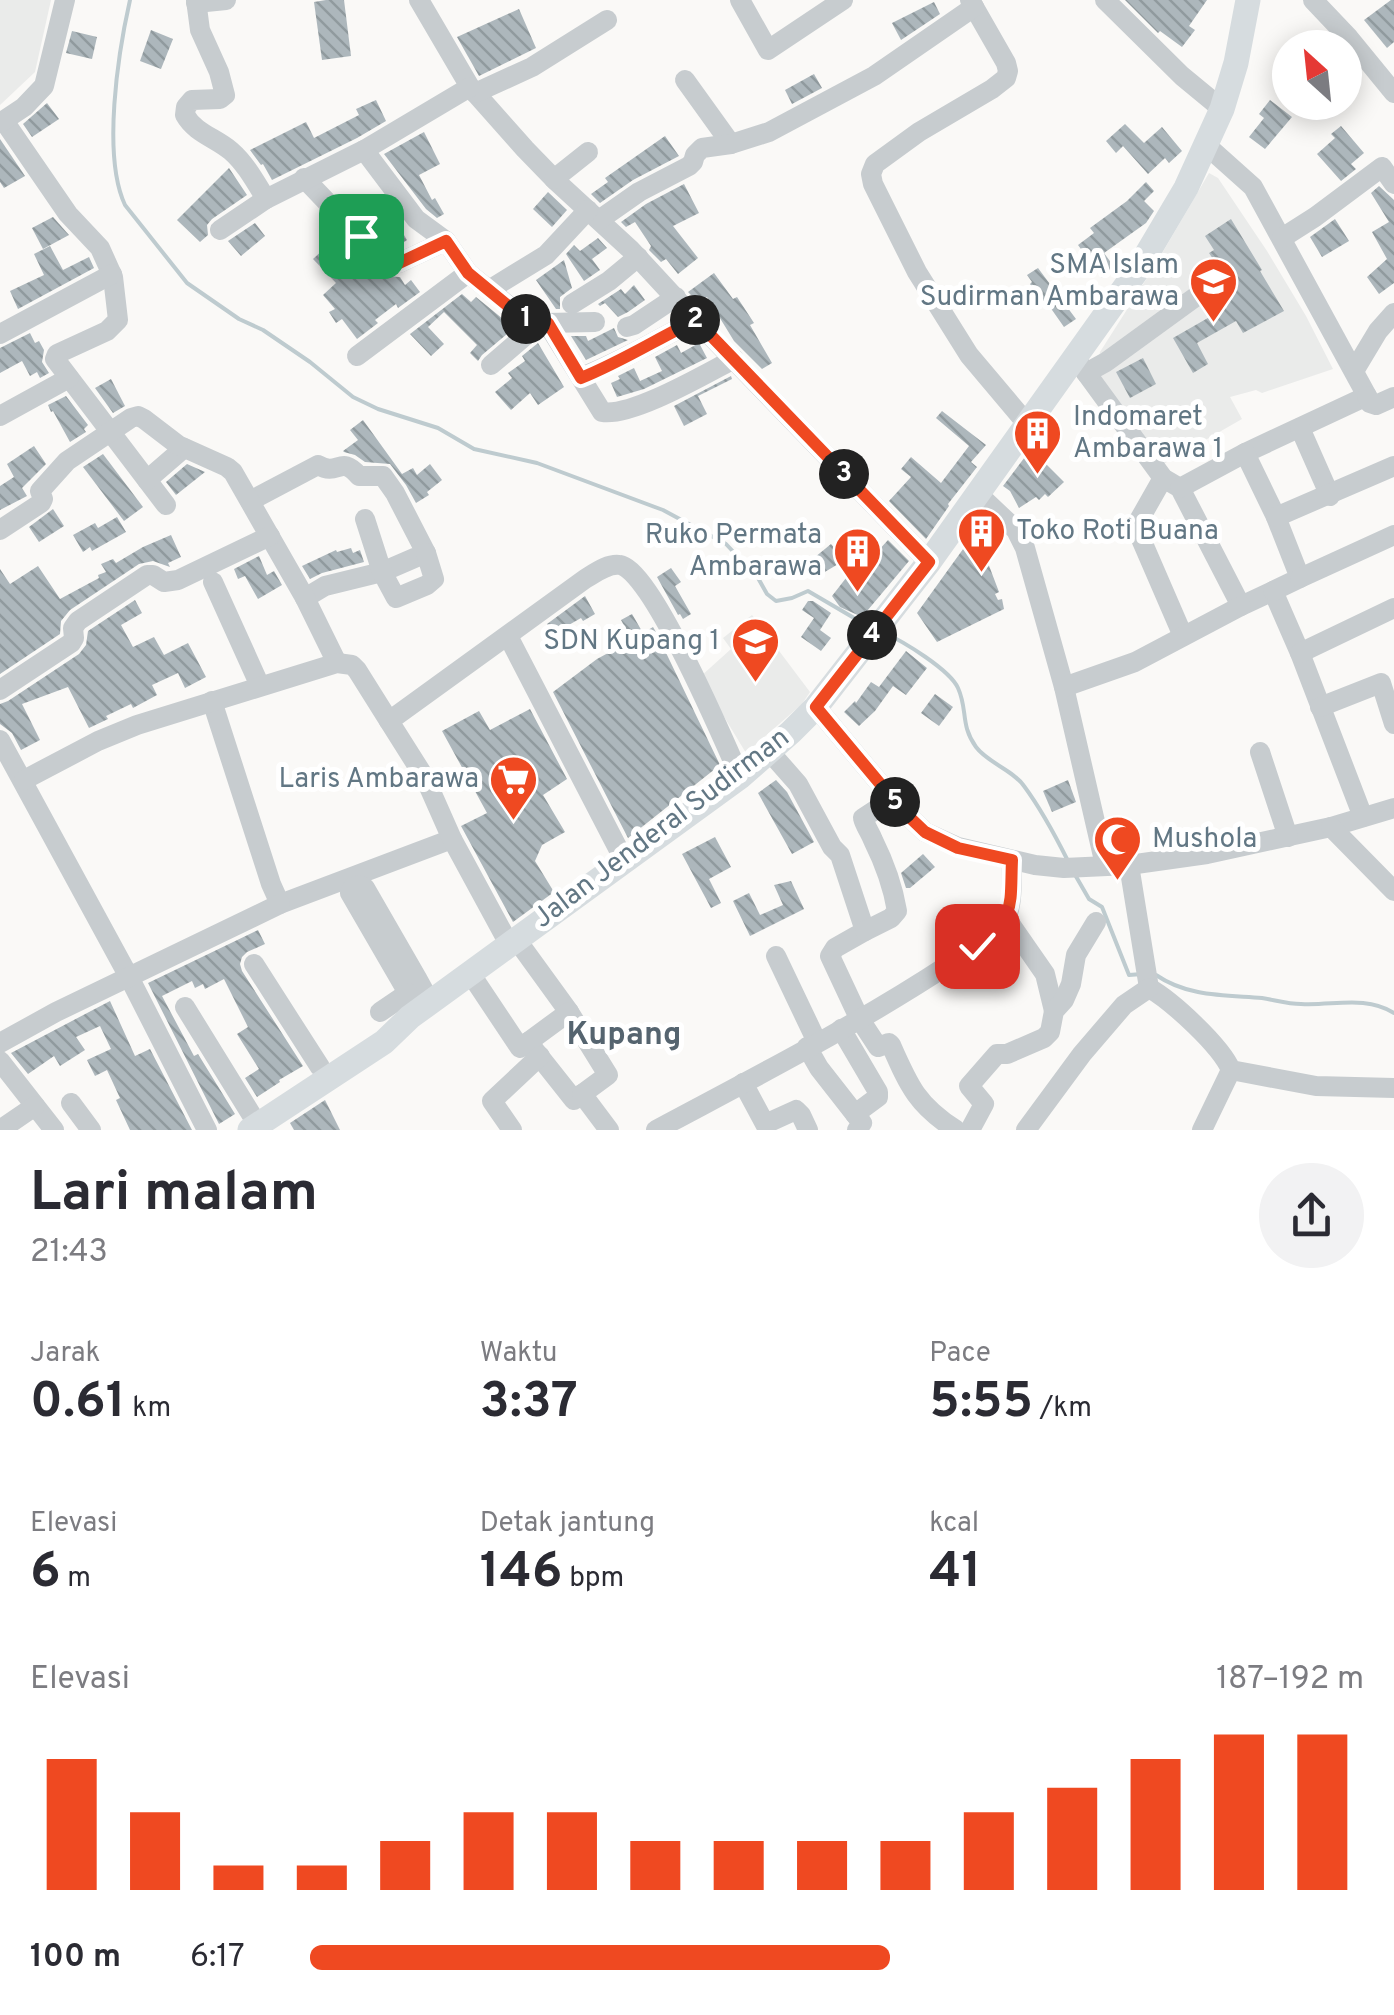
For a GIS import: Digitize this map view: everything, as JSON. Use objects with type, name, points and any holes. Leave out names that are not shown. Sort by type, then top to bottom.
[{"type":"main road","name":"Jalan Jenderal Sudirman","points":[[250,1122],[320,1066],[417,1000],[470,973],[626,862],[740,777],[816,707],[929,562],[1028,424],[1081,366],[1186,188],[1206,146],[1236,63],[1248,0]]},
{"type":"main road","name":"Jalan Jenderal Sudirman","points":[[229,1130],[250,1122],[384,1042],[417,1000]]},
{"type":"street","points":[[65,0],[44,86],[35,98],[2,122],[63,208],[100,248],[112,274],[118,320],[55,356],[166,505]]},
{"type":"street","points":[[226,0],[196,2],[200,30],[226,94],[220,99],[192,100],[184,115],[189,123],[240,159],[266,199]]},
{"type":"street","points":[[420,0],[472,90],[554,179],[638,256],[929,562]]},
{"type":"street","points":[[740,0],[768,50],[843,0]]},
{"type":"street","points":[[1105,0],[1182,76],[1222,109]]},
{"type":"street","points":[[1313,0],[1394,92]]},
{"type":"street","points":[[489,290],[546,255],[594,215],[689,166],[702,148],[769,132],[874,76],[972,4],[1006,63],[1006,78],[875,164],[873,184],[918,272],[969,356],[1028,424]]},
{"type":"street","points":[[220,230],[304,178],[364,150],[472,90],[532,67],[608,20]]},
{"type":"street","points":[[685,80],[730,144]]},
{"type":"street","points":[[1206,146],[1253,187],[1370,403],[1376,405],[1394,397]]},
{"type":"street","points":[[364,150],[416,219],[446,241],[468,273],[524,319],[543,323],[595,322]]},
{"type":"street","points":[[554,179],[588,152]]},
{"type":"street","points":[[1282,238],[1390,169]]},
{"type":"street","points":[[304,178],[384,262],[399,263],[446,241]]},
{"type":"street","points":[[572,304],[609,281],[638,256]]},
{"type":"street","points":[[357,356],[468,273]]},
{"type":"street","points":[[0,334],[112,274]]},
{"type":"street","points":[[1205,290],[1106,362],[1081,366],[1172,484],[1241,606]]},
{"type":"street","points":[[627,327],[676,297]]},
{"type":"street","points":[[1354,371],[1394,313]]},
{"type":"street","points":[[581,378],[626,359],[661,336],[696,320]]},
{"type":"street","points":[[491,365],[543,323]]},
{"type":"street","points":[[543,323],[602,412],[608,414],[671,392],[734,359]]},
{"type":"street","points":[[0,416],[69,378]]},
{"type":"street","points":[[1183,636],[1138,532],[1138,522],[1172,484],[1367,396]]},
{"type":"street","points":[[0,530],[41,502],[40,491],[67,461],[138,416],[184,448],[233,472],[337,663]]},
{"type":"street","points":[[1300,428],[1330,496]]},
{"type":"street","points":[[147,480],[184,448]]},
{"type":"street","points":[[1246,453],[1300,578]]},
{"type":"street","points":[[250,500],[314,466],[332,470],[344,465],[359,476],[383,476],[426,553],[434,579],[427,586],[396,598],[382,572],[365,519]]},
{"type":"street","points":[[1276,517],[1394,466]]},
{"type":"street","points":[[978,494],[1016,530],[1025,548],[1064,686],[1104,865]]},
{"type":"street","points":[[1064,686],[1135,662],[1241,606],[1394,534]]},
{"type":"street","points":[[0,690],[70,643],[78,622],[147,575],[164,582],[178,580],[270,536]]},
{"type":"street","points":[[304,598],[326,586],[382,572],[426,553]]},
{"type":"street","points":[[389,720],[585,580],[619,565],[633,570],[696,677],[740,777]]},
{"type":"street","points":[[213,582],[260,686]]},
{"type":"street","points":[[1273,591],[1363,817]]},
{"type":"street","points":[[1300,652],[1394,608]]},
{"type":"street","points":[[508,636],[626,862]]},
{"type":"street","points":[[24,780],[127,729],[337,663],[352,665],[425,778],[452,839],[512,942],[569,1012],[608,1076],[574,1100],[534,1049],[520,1048],[470,973]]},
{"type":"street","points":[[1320,706],[1387,681],[1393,720]]},
{"type":"street","points":[[212,701],[280,904]]},
{"type":"street","points":[[816,707],[892,799],[925,832],[958,848],[1012,860],[1064,868],[1129,865],[1288,838],[1394,808]]},
{"type":"street","points":[[2,750],[24,780],[207,1130]]},
{"type":"street","points":[[769,751],[798,784],[832,848],[840,855],[865,931]]},
{"type":"street","points":[[1260,752],[1288,838]]},
{"type":"street","points":[[776,956],[819,1068],[856,1122],[878,1092],[850,1023],[830,956],[835,948],[897,911],[873,838],[863,821],[892,799]]},
{"type":"street","points":[[1331,827],[1394,891]]},
{"type":"street","points":[[0,1043],[280,904],[452,839]]},
{"type":"street","points":[[656,1130],[812,1045],[977,946],[998,930],[1006,918],[1012,860]]},
{"type":"street","points":[[1129,865],[1147,977],[1231,1070]]},
{"type":"street","points":[[970,1130],[984,1104],[969,1086],[996,1054],[1007,1054],[1044,1038],[1050,1032],[1054,1011],[1045,974],[1006,918]]},
{"type":"street","points":[[1054,1011],[1064,1000],[1076,955],[1096,922]]},
{"type":"street","points":[[254,964],[320,1066]]},
{"type":"street","points":[[1026,1130],[1082,1054],[1147,977]]},
{"type":"street","points":[[380,1012],[417,1000]]},
{"type":"street","points":[[185,1007],[250,1122]]},
{"type":"street","points":[[512,1130],[492,1101],[569,1012]]},
{"type":"street","points":[[850,1023],[878,1048],[892,1045],[925,1122],[956,1130]]},
{"type":"street","points":[[0,1061],[54,1130]]},
{"type":"street","points":[[1231,1070],[1316,1086],[1394,1088]]},
{"type":"street","points":[[1202,1130],[1231,1070]]},
{"type":"street","points":[[743,1082],[759,1127],[796,1110],[808,1130]]},
{"type":"street","points":[[582,1094],[609,1130]]},
{"type":"street","points":[[70,1103],[91,1130]]},
{"type":"street","points":[[0,1130],[35,1106]]},
{"type":"shaded area","points":[[0,0],[51,0],[35,72],[0,105]]},
{"type":"shaded area","name":"SMA Islam Sudirman Ambarawa","points":[[1209,173],[1218,178],[1267,251],[1333,369],[1262,393],[1256,390],[1230,397],[1242,419],[1160,466],[1096,372],[1100,352]]},
{"type":"shaded area","name":"SDN Kupang 1","points":[[752,615],[810,692],[802,704],[746,753],[700,677],[731,649],[723,638]]},
{"type":"building","points":[[344,0],[351,56],[322,60],[314,2]]},
{"type":"building","points":[[1125,0],[1207,0],[1189,26],[1195,30],[1182,47],[1158,33]]},
{"type":"building","points":[[1391,0],[1394,42],[1387,48],[1364,20]]},
{"type":"building","points":[[934,2],[940,14],[901,40],[892,23]]},
{"type":"building","points":[[519,9],[536,48],[479,76],[457,37]]},
{"type":"building","points":[[151,30],[173,39],[161,69],[140,61]]},
{"type":"building","points":[[72,31],[97,37],[92,59],[66,53]]},
{"type":"building","points":[[814,74],[822,88],[792,104],[785,90]]},
{"type":"building","points":[[376,100],[386,121],[272,180],[250,150],[306,122],[314,138],[359,115],[356,109]]},
{"type":"building","points":[[1270,100],[1272,120],[1289,120],[1265,149],[1249,137],[1264,118],[1259,114]]},
{"type":"building","points":[[47,103],[59,119],[32,137],[23,124]]},
{"type":"building","points":[[1125,124],[1144,143],[1162,127],[1182,151],[1169,163],[1165,158],[1148,174],[1123,146],[1116,153],[1106,141]]},
{"type":"building","points":[[1341,126],[1364,153],[1351,164],[1356,169],[1341,181],[1317,154],[1335,138],[1331,134]]},
{"type":"building","points":[[424,132],[440,164],[419,175],[444,214],[437,218],[384,154]]},
{"type":"building","points":[[665,136],[679,156],[600,203],[591,194],[608,182],[605,178]]},
{"type":"building","points":[[0,139],[25,176],[4,188],[0,182]]},
{"type":"building","points":[[229,168],[247,195],[212,219],[207,225],[208,235],[200,242],[177,220]]},
{"type":"building","points":[[1146,182],[1154,191],[1144,201],[1154,211],[1146,223],[1104,253],[1115,268],[1102,278],[1078,245],[1094,233],[1090,228]]},
{"type":"building","points":[[684,184],[699,213],[673,226],[698,258],[678,274],[666,259],[661,262],[649,250],[651,246],[635,222],[626,227],[621,222]]},
{"type":"building","points":[[1379,186],[1394,200],[1394,283],[1379,294],[1367,277],[1387,259],[1372,232],[1389,222],[1371,193]]},
{"type":"building","points":[[548,192],[567,210],[552,227],[533,209]]},
{"type":"building","points":[[384,200],[398,218],[395,220],[407,240],[394,249],[370,227],[363,213]]},
{"type":"building","points":[[53,217],[69,235],[43,249],[32,228]]},
{"type":"building","points":[[1231,219],[1284,311],[1243,333],[1236,321],[1197,343],[1208,364],[1193,373],[1173,338],[1227,307],[1224,302],[1230,298],[1226,293],[1232,289],[1220,270],[1214,274],[1207,263],[1213,259],[1209,253],[1214,250],[1205,236]]},
{"type":"building","points":[[1335,219],[1349,241],[1322,257],[1310,237]]},
{"type":"building","points":[[255,223],[265,236],[241,256],[228,241]]},
{"type":"building","points":[[338,236],[375,272],[400,277],[405,285],[411,280],[420,292],[398,308],[396,304],[357,339],[342,319],[336,323],[329,312],[335,309],[323,295],[336,283],[313,259]]},
{"type":"building","points":[[598,238],[607,248],[592,259],[600,270],[584,281],[566,254],[574,245],[580,251]]},
{"type":"building","points":[[50,246],[63,270],[89,257],[94,268],[18,309],[10,291],[44,275],[34,254]]},
{"type":"building","points":[[564,260],[572,288],[560,297],[560,309],[556,309],[536,280]]},
{"type":"building","points":[[1038,268],[1076,319],[1064,327],[1030,284],[1027,275]]},
{"type":"building","points":[[714,273],[754,323],[750,325],[772,363],[762,369],[734,341],[707,297],[698,302],[688,292]]},
{"type":"building","points":[[634,285],[645,300],[628,312],[618,317],[605,303],[598,304],[621,289],[625,294]]},
{"type":"building","points":[[462,294],[471,302],[476,297],[514,328],[478,361],[470,353],[477,345],[444,312],[428,327],[444,344],[431,356],[410,334]]},
{"type":"building","points":[[614,328],[618,337],[628,340],[586,360],[571,336],[586,336],[588,341]]},
{"type":"building","points":[[30,333],[44,350],[42,362],[49,373],[40,378],[37,372],[30,376],[22,361],[0,373],[0,348]]},
{"type":"building","points":[[538,343],[564,387],[538,405],[530,393],[511,410],[495,392],[512,378],[508,373],[525,361],[522,356]]},
{"type":"building","points":[[699,343],[707,358],[644,389],[617,397],[611,383],[620,379],[618,376],[634,368],[640,381],[662,371],[655,357],[677,345],[681,353]]},
{"type":"building","points":[[1143,358],[1156,384],[1130,398],[1116,372]]},
{"type":"building","points":[[731,376],[732,379],[698,396],[707,414],[684,426],[674,406]]},
{"type":"building","points":[[111,379],[125,406],[113,413],[95,388]]},
{"type":"building","points":[[66,396],[88,425],[86,432],[70,442],[48,405]]},
{"type":"building","points":[[942,411],[986,445],[971,462],[977,467],[926,539],[889,501],[911,477],[901,469],[911,457],[941,483],[969,446],[936,418]]},
{"type":"building","points":[[363,420],[402,474],[413,468],[417,475],[430,464],[442,480],[427,492],[429,495],[416,503],[390,464],[365,462],[343,451],[358,440],[350,430]]},
{"type":"building","points":[[34,446],[46,464],[22,488],[27,496],[0,510],[0,486],[14,477],[7,464]]},
{"type":"building","name":"Indomaret Ambarawa 1","points":[[1031,449],[1064,482],[1048,497],[1036,497],[1019,508],[1003,486]]},
{"type":"building","points":[[103,454],[143,507],[124,521],[83,467]]},
{"type":"building","points":[[187,464],[205,472],[176,495],[166,482]]},
{"type":"building","points":[[53,509],[64,526],[39,542],[29,527]]},
{"type":"building","points":[[117,517],[126,532],[83,552],[73,535]]},
{"type":"building","points":[[171,535],[181,557],[168,563],[170,567],[153,561],[139,564],[70,610],[61,621],[60,634],[0,674],[0,569],[10,584],[38,566],[60,599],[99,578],[106,572],[101,564],[113,559],[116,563]]},
{"type":"building","points":[[971,538],[988,563],[999,592],[995,594],[998,600],[1002,599],[1004,609],[937,642],[917,613]]},
{"type":"building","name":"Ruko Permata Ambarawa","points":[[888,540],[909,561],[862,617],[840,607],[832,596],[853,569],[866,564]]},
{"type":"building","points":[[831,544],[845,560],[818,576],[809,562]]},
{"type":"building","points":[[351,548],[353,553],[360,550],[364,562],[310,579],[302,566],[336,550]]},
{"type":"building","points":[[259,556],[267,575],[274,571],[282,585],[258,599],[245,576],[238,579],[234,569]]},
{"type":"building","points":[[671,568],[681,582],[675,586],[691,614],[683,619],[657,577]]},
{"type":"building","points":[[585,596],[595,614],[553,634],[547,624]]},
{"type":"building","points":[[135,600],[142,613],[121,625],[133,647],[154,637],[164,655],[188,643],[206,677],[185,688],[178,673],[152,685],[157,695],[106,716],[108,719],[89,728],[68,687],[22,704],[40,740],[21,750],[12,733],[0,724],[0,704],[79,654],[86,645],[88,631]]},
{"type":"building","points":[[808,601],[831,613],[820,630],[831,638],[821,651],[801,637],[814,618],[802,610]]},
{"type":"building","points":[[632,614],[643,633],[653,627],[656,632],[720,765],[628,838],[553,692],[597,659],[632,640],[621,620]]},
{"type":"building","points":[[906,651],[927,668],[906,695],[893,686],[859,726],[844,712],[871,682],[879,687]]},
{"type":"building","points":[[935,694],[953,707],[939,726],[921,713]]},
{"type":"building","name":"Laris Ambarawa","points":[[530,709],[567,779],[543,795],[565,832],[542,845],[535,861],[554,892],[513,922],[461,826],[487,813],[442,731],[479,711],[490,730]]},
{"type":"building","points":[[776,780],[787,792],[814,842],[792,854],[758,793]]},
{"type":"building","points":[[1068,780],[1076,802],[1052,812],[1043,791]]},
{"type":"building","points":[[715,837],[731,867],[709,879],[721,903],[711,908],[682,854]]},
{"type":"building","points":[[923,854],[935,867],[906,888],[901,873]]},
{"type":"building","points":[[791,881],[804,909],[750,936],[733,901],[749,893],[760,915],[783,905],[774,885]]},
{"type":"building","points":[[258,930],[265,944],[242,957],[242,971],[303,1066],[280,1082],[257,1097],[245,1078],[259,1069],[237,1034],[248,1027],[224,979],[205,989],[203,984],[195,988],[192,981],[162,996],[194,1056],[198,1054],[235,1114],[219,1124],[148,983]]},
{"type":"building","points":[[110,1001],[135,1056],[150,1049],[192,1130],[130,1130],[107,1070],[95,1076],[87,1060],[111,1049],[100,1026],[76,1037],[85,1050],[60,1066],[54,1056],[28,1074],[11,1053]]},
{"type":"building","points":[[325,1100],[340,1130],[294,1130],[290,1123]]},
{"type":"waterway","points":[[130,0],[114,104],[118,184],[125,205],[187,283],[310,362],[353,397],[438,428],[474,449],[537,463],[663,510],[726,544],[776,601],[808,591],[866,625]]},
{"type":"waterway","points":[[884,633],[925,657],[953,681],[976,747],[1024,786],[1068,861]]},
{"type":"waterway","points":[[1074,873],[1089,899],[1102,907],[1129,975],[1142,974]]},
{"type":"waterway","points":[[1156,975],[1207,994],[1296,1004],[1372,1004],[1394,1013]]},
{"type":"place","name":"SMA Islam Sudirman Ambarawa","points":[[1214,324]]},
{"type":"place","name":"Indomaret Ambarawa 1","points":[[1038,476]]},
{"type":"place","name":"Toko Roti Buana","points":[[981,574]]},
{"type":"place","name":"Ruko Permata Ambarawa","points":[[857,594]]},
{"type":"place","name":"SDN Kupang 1","points":[[755,684]]},
{"type":"place","name":"Laris Ambarawa","points":[[514,822]]},
{"type":"place","name":"Mushola","points":[[1117,882]]},
{"type":"district","name":"Kupang","points":[[624,1036]]},
{"type":"route","points":[[361,236],[384,262],[392,263],[446,241],[468,273],[524,319],[548,323],[581,378],[626,359],[661,336],[696,320],[929,562],[816,707],[925,832],[958,848],[1012,860],[1006,918],[998,930],[977,946]]}]
